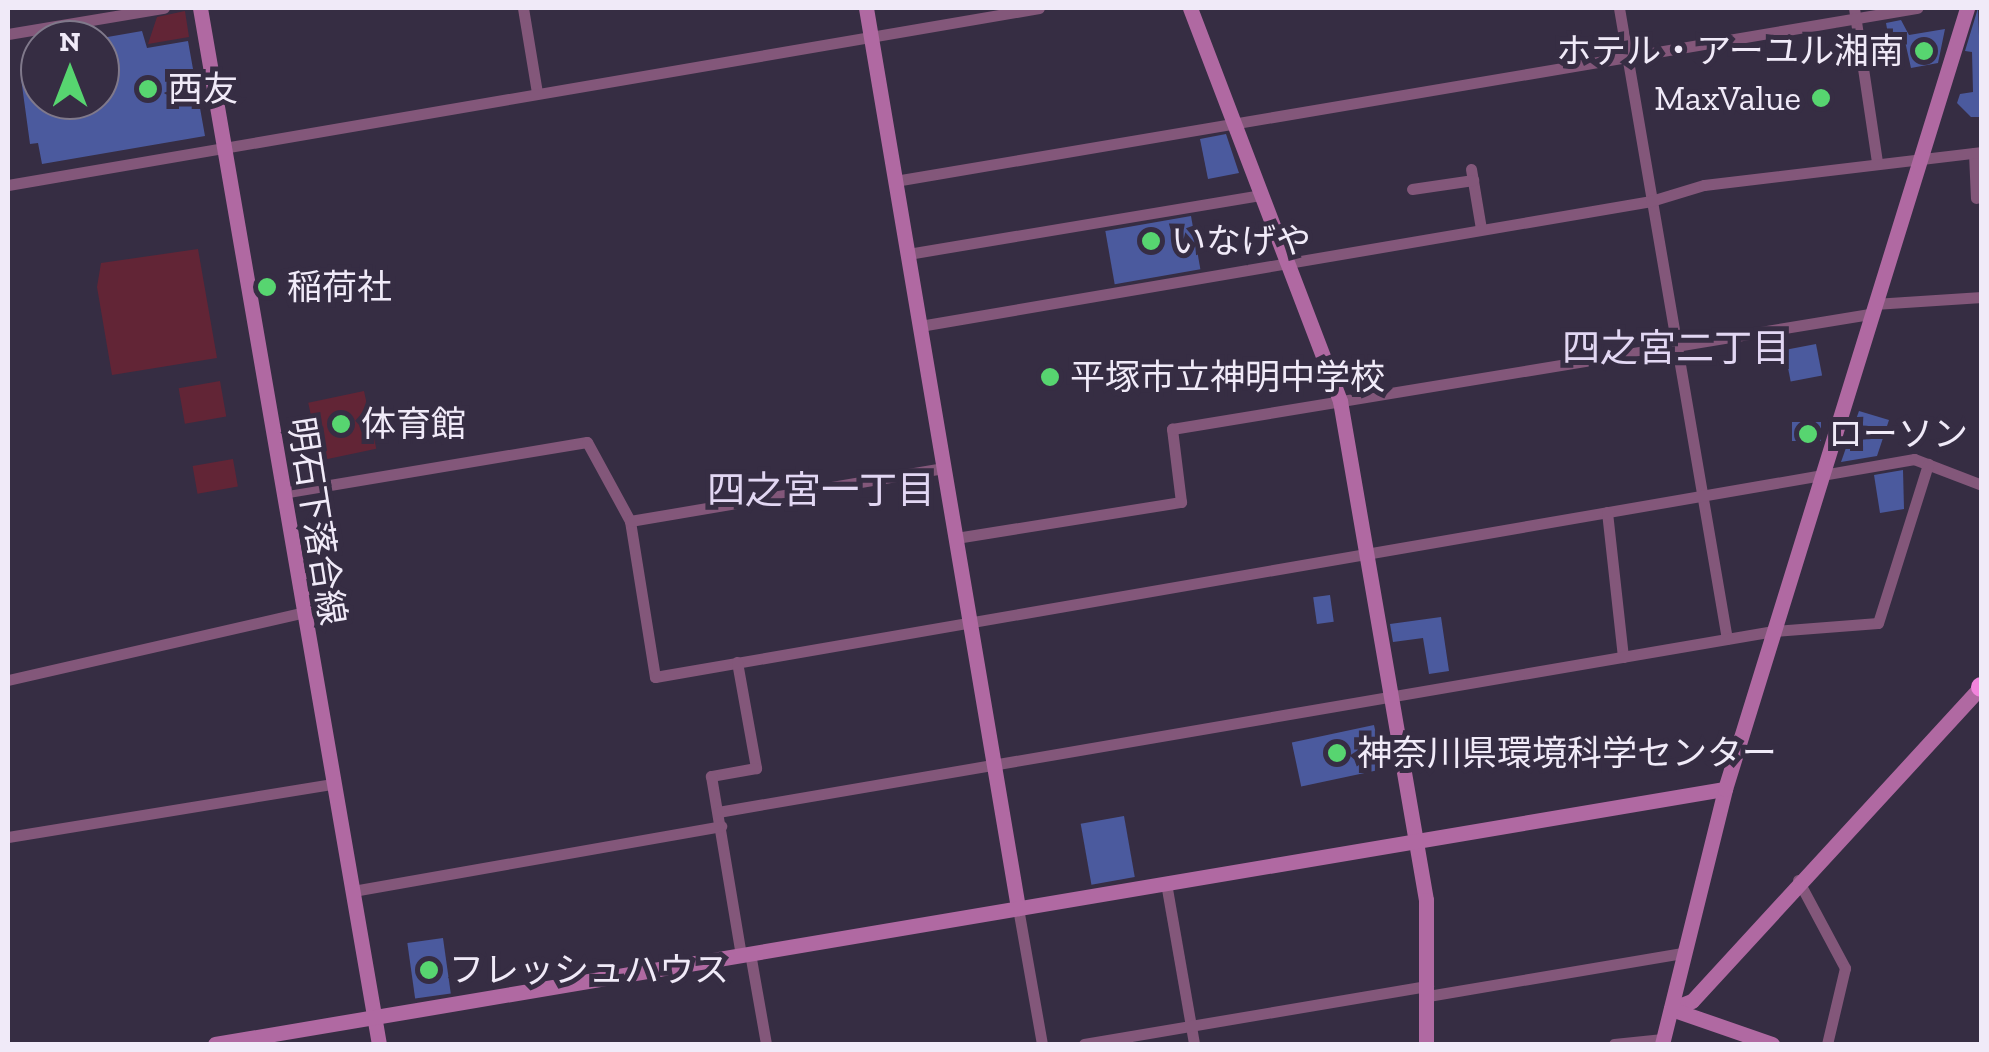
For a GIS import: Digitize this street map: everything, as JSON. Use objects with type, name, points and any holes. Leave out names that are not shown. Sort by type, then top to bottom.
[{"type":"street","points":[[8,34],[164,8]]},
{"type":"street","name":"明石下落合線","points":[[200,8],[301,613],[380,1044]]},
{"type":"street","points":[[523,8],[537,93]]},
{"type":"street","points":[[866,8],[1042,1044]]},
{"type":"street","points":[[8,185],[1038,8]]},
{"type":"street","points":[[1190,8],[1340,400],[1417,842],[1428,991],[1426,1044]]},
{"type":"street","points":[[1619,8],[1727,639]]},
{"type":"street","points":[[895,180],[1628,57],[1855,13],[1917,8]]},
{"type":"street","points":[[1614,1044],[1662,1042],[1725,789],[1967,8]]},
{"type":"street","points":[[1855,13],[1878,162]]},
{"type":"street","points":[[920,326],[1286,260],[1651,201],[1704,184],[1919,156],[1978,152],[1976,198]]},
{"type":"street","points":[[1412,190],[1472,175],[1481,229]]},
{"type":"street","points":[[908,254],[1260,195]]},
{"type":"street","points":[[956,538],[1181,502],[1172,430],[1872,309],[1982,297]]},
{"type":"street","points":[[282,493],[587,442],[630,521],[656,677],[1821,478],[1914,458],[1982,485]]},
{"type":"street","points":[[718,812],[1774,631],[1878,623],[1928,464]]},
{"type":"street","points":[[630,521],[944,468]]},
{"type":"street","points":[[1607,512],[1623,657]]},
{"type":"street","points":[[8,680],[301,613]]},
{"type":"street","points":[[736,662],[756,768],[711,776],[766,1044]]},
{"type":"street","points":[[1671,1009],[1692,1001],[1798,880],[1981,686]]},
{"type":"street","points":[[8,838],[333,784]]},
{"type":"street","points":[[216,1044],[1725,789]]},
{"type":"street","points":[[353,891],[720,826]]},
{"type":"street","points":[[1798,880],[1846,968],[1827,1044]]},
{"type":"street","points":[[1166,883],[1194,1044]]},
{"type":"street","points":[[1084,1044],[1682,954]]},
{"type":"street","points":[[1671,1009],[1772,1044]]},
{"type":"shaded area","points":[[185,11],[189,37],[148,44],[157,17]]},
{"type":"shaded area","points":[[198,249],[217,358],[112,375],[97,287],[101,263]]},
{"type":"shaded area","points":[[220,381],[226,416],[185,424],[179,388]]},
{"type":"shaded area","name":"体育館","points":[[364,391],[376,449],[321,461],[308,403]]},
{"type":"shaded area","points":[[233,459],[238,487],[197,494],[193,466]]},
{"type":"building","points":[[1978,8],[1982,117],[1971,117],[1957,103],[1960,94],[1973,92],[1972,52],[1965,51]]},
{"type":"building","name":"ホテル・アーユル湘南","points":[[1901,20],[1909,35],[1945,29],[1938,63],[1911,68],[1904,37],[1889,40],[1886,23]]},
{"type":"building","name":"西友","points":[[142,31],[147,48],[188,41],[205,136],[42,164],[38,143],[30,144],[27,120],[120,120],[120,35]]},
{"type":"building","points":[[1226,134],[1239,173],[1208,179],[1200,139]]},
{"type":"building","name":"いなげや","points":[[1191,216],[1200,269],[1115,284],[1105,231]]},
{"type":"building","points":[[1816,344],[1822,375],[1791,382],[1785,350]]},
{"type":"building","points":[[1859,411],[1889,420],[1877,456],[1841,462]]},
{"type":"building","name":"ローソン","points":[[1792,422],[1821,422],[1821,441],[1792,441]]},
{"type":"building","points":[[1903,470],[1904,509],[1880,513],[1874,475]]},
{"type":"building","points":[[1330,595],[1334,622],[1317,624],[1313,597]]},
{"type":"building","points":[[1441,617],[1449,671],[1429,674],[1423,638],[1393,642],[1390,624]]},
{"type":"building","name":"神奈川県環境科学センター","points":[[1374,725],[1383,769],[1301,786],[1292,742]]},
{"type":"building","points":[[1124,816],[1135,877],[1091,885],[1081,824]]},
{"type":"building","name":"フレッシュハウス","points":[[443,938],[451,993],[415,998],[407,943]]},
{"type":"place","name":"ホテル・アーユル湘南","points":[[1924,51]]},
{"type":"place","name":"西友","points":[[148,89]]},
{"type":"place","name":"MaxValue","points":[[1821,98]]},
{"type":"place","name":"いなげや","points":[[1151,241]]},
{"type":"place","name":"稲荷社","points":[[267,287]]},
{"type":"place","name":"平塚市立神明中学校","points":[[1050,377]]},
{"type":"place","name":"体育館","points":[[341,424]]},
{"type":"place","name":"ローソン","points":[[1808,434]]},
{"type":"place","name":"神奈川県環境科学センター","points":[[1337,753]]},
{"type":"place","name":"フレッシュハウス","points":[[429,970]]},
{"type":"district","name":"四之宮二丁目","points":[[1676,349]]},
{"type":"district","name":"四之宮一丁目","points":[[821,491]]}]
